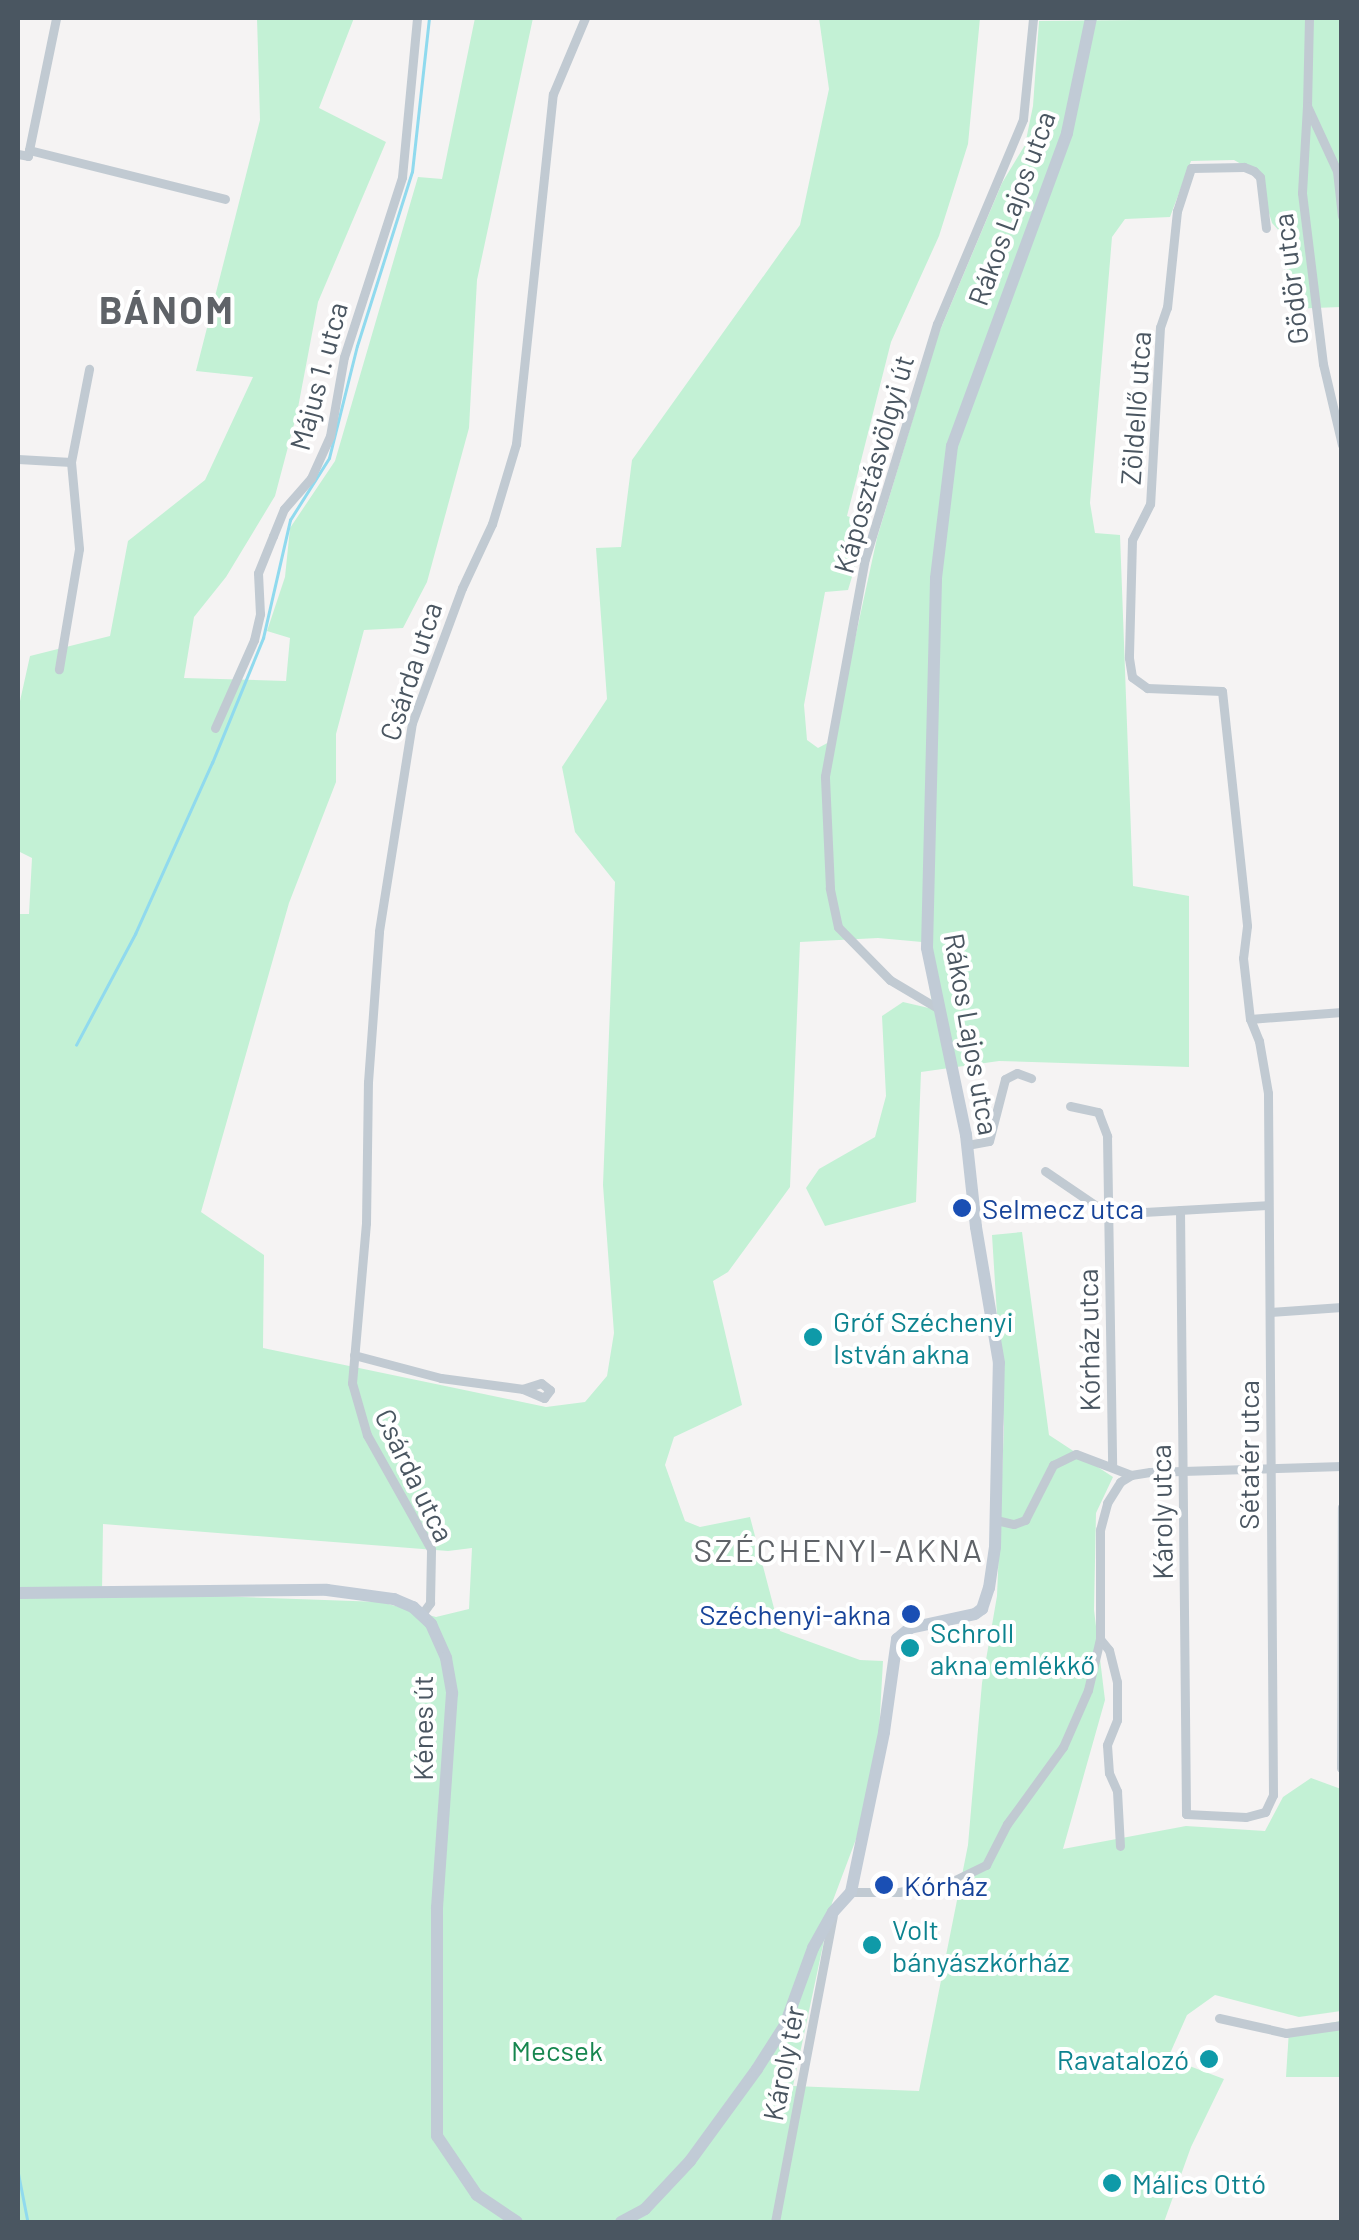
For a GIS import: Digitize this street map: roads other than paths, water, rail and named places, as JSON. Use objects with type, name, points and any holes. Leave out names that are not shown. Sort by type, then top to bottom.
[{"type":"street","points":[[18,154],[28,156],[56,18]]},
{"type":"street","name":"Május 1. utca","points":[[215,728],[254,640],[260,614],[258,573],[284,509],[312,478],[330,436],[344,357],[402,177],[417,18]]},
{"type":"street","name":"Csárda utca","points":[[422,1614],[430,1603],[431,1549],[367,1435],[352,1383],[366,1223],[374,981],[404,762],[420,698],[492,524],[516,444],[553,94],[585,18]]},
{"type":"street","name":"Káposztásvölgyi út","points":[[939,1009],[890,980],[838,927],[830,888],[825,776],[864,559],[937,324],[1023,119],[1033,18]]},
{"type":"street","name":"Rákos Lajos utca","points":[[851,1892],[880,1751],[897,1639],[910,1628],[963,1618],[982,1609],[992,1576],[999,1363],[976,1227],[967,1144],[939,1009],[927,922],[936,578],[944,486],[968,393],[1067,133],[1091,18]]},
{"type":"street","name":"Gödör utca","points":[[1309,18],[1302,193],[1323,364],[1342,445]]},
{"type":"street","points":[[1307,106],[1337,171],[1342,216]]},
{"type":"street","points":[[29,150],[225,199]]},
{"type":"street","name":"Zöldellő utca","points":[[1250,1019],[1243,958],[1246,926],[1222,691],[1168,690],[1138,683],[1129,658],[1130,596],[1132,540],[1150,504],[1160,327],[1168,307],[1177,211],[1191,168],[1254,171],[1260,176],[1266,228]]},
{"type":"street","points":[[59,669],[78,548],[71,462],[89,369]]},
{"type":"street","points":[[18,459],[71,462]]},
{"type":"street","points":[[1250,1019],[1342,1012]]},
{"type":"street","name":"Sétatér utca","points":[[1186,1814],[1246,1817],[1265,1812],[1271,1804],[1268,1093],[1259,1041],[1250,1019]]},
{"type":"street","points":[[967,1144],[988,1140],[1005,1079],[1018,1073],[1030,1078]]},
{"type":"street","points":[[1070,1106],[1098,1112],[1103,1120],[1108,1214]]},
{"type":"street","points":[[1045,1170],[1108,1214],[1267,1205]]},
{"type":"street","name":"Károly utca","points":[[1180,1210],[1186,1814]]},
{"type":"street","name":"Kórház utca","points":[[1108,1214],[1112,1466]]},
{"type":"street","points":[[1270,1312],[1342,1307]]},
{"type":"street","name":"Csárda utca","points":[[354,1355],[440,1378],[523,1389]]},
{"type":"street","points":[[996,1520],[1014,1524],[1025,1520],[1046,1475],[1065,1458],[1087,1454],[1131,1474],[1342,1466]]},
{"type":"street","points":[[621,2222],[645,2210],[690,2161],[757,2068],[785,2025],[812,1948],[832,1912],[851,1892],[898,1892],[953,1881],[986,1865],[1007,1824],[1063,1747],[1088,1690],[1100,1639],[1100,1530],[1106,1504],[1131,1474]]},
{"type":"street","points":[[1341,1768],[1342,1508]]},
{"type":"street","points":[[18,1593],[327,1590],[394,1599],[422,1614]]},
{"type":"street","name":"Kénes út","points":[[422,1614],[446,1658],[452,1694],[436,1951],[437,2136],[477,2195],[517,2222]]},
{"type":"street","points":[[1100,1639],[1110,1650],[1117,1682],[1117,1720],[1107,1745],[1109,1773],[1117,1791],[1120,1846]]},
{"type":"street","name":"Károly tér","points":[[775,2222],[832,1912]]},
{"type":"street","points":[[1220,2018],[1286,2033],[1342,2025]]},
{"type":"waterway","points":[[76,1045],[135,934],[212,763],[263,638],[290,520],[329,458],[357,346],[412,172],[429,18]]},
{"type":"waterway","points":[[18,2088],[18,2124]]},
{"type":"waterway","points":[[18,2171],[28,2222]]},
{"type":"place","name":"Selmecz utca","points":[[962,1208]]},
{"type":"place","name":"Gróf Széchenyi István akna","points":[[813,1337]]},
{"type":"place","name":"Széchenyi-akna","points":[[911,1614]]},
{"type":"place","name":"Schroll akna emlékkő","points":[[910,1648]]},
{"type":"place","name":"Kórház","points":[[884,1885]]},
{"type":"place","name":"Volt bányászkórház","points":[[872,1945]]},
{"type":"place","name":"Ravatalozó","points":[[1209,2059]]},
{"type":"place","name":"Málics Ottó","points":[[1112,2183]]},
{"type":"district","name":"BÁNOM","points":[[167,310]]},
{"type":"district","name":"SZÉCHENYI-AKNA","points":[[839,1549]]},
{"type":"park label","name":"Mecsek","points":[[557,2050]]}]
